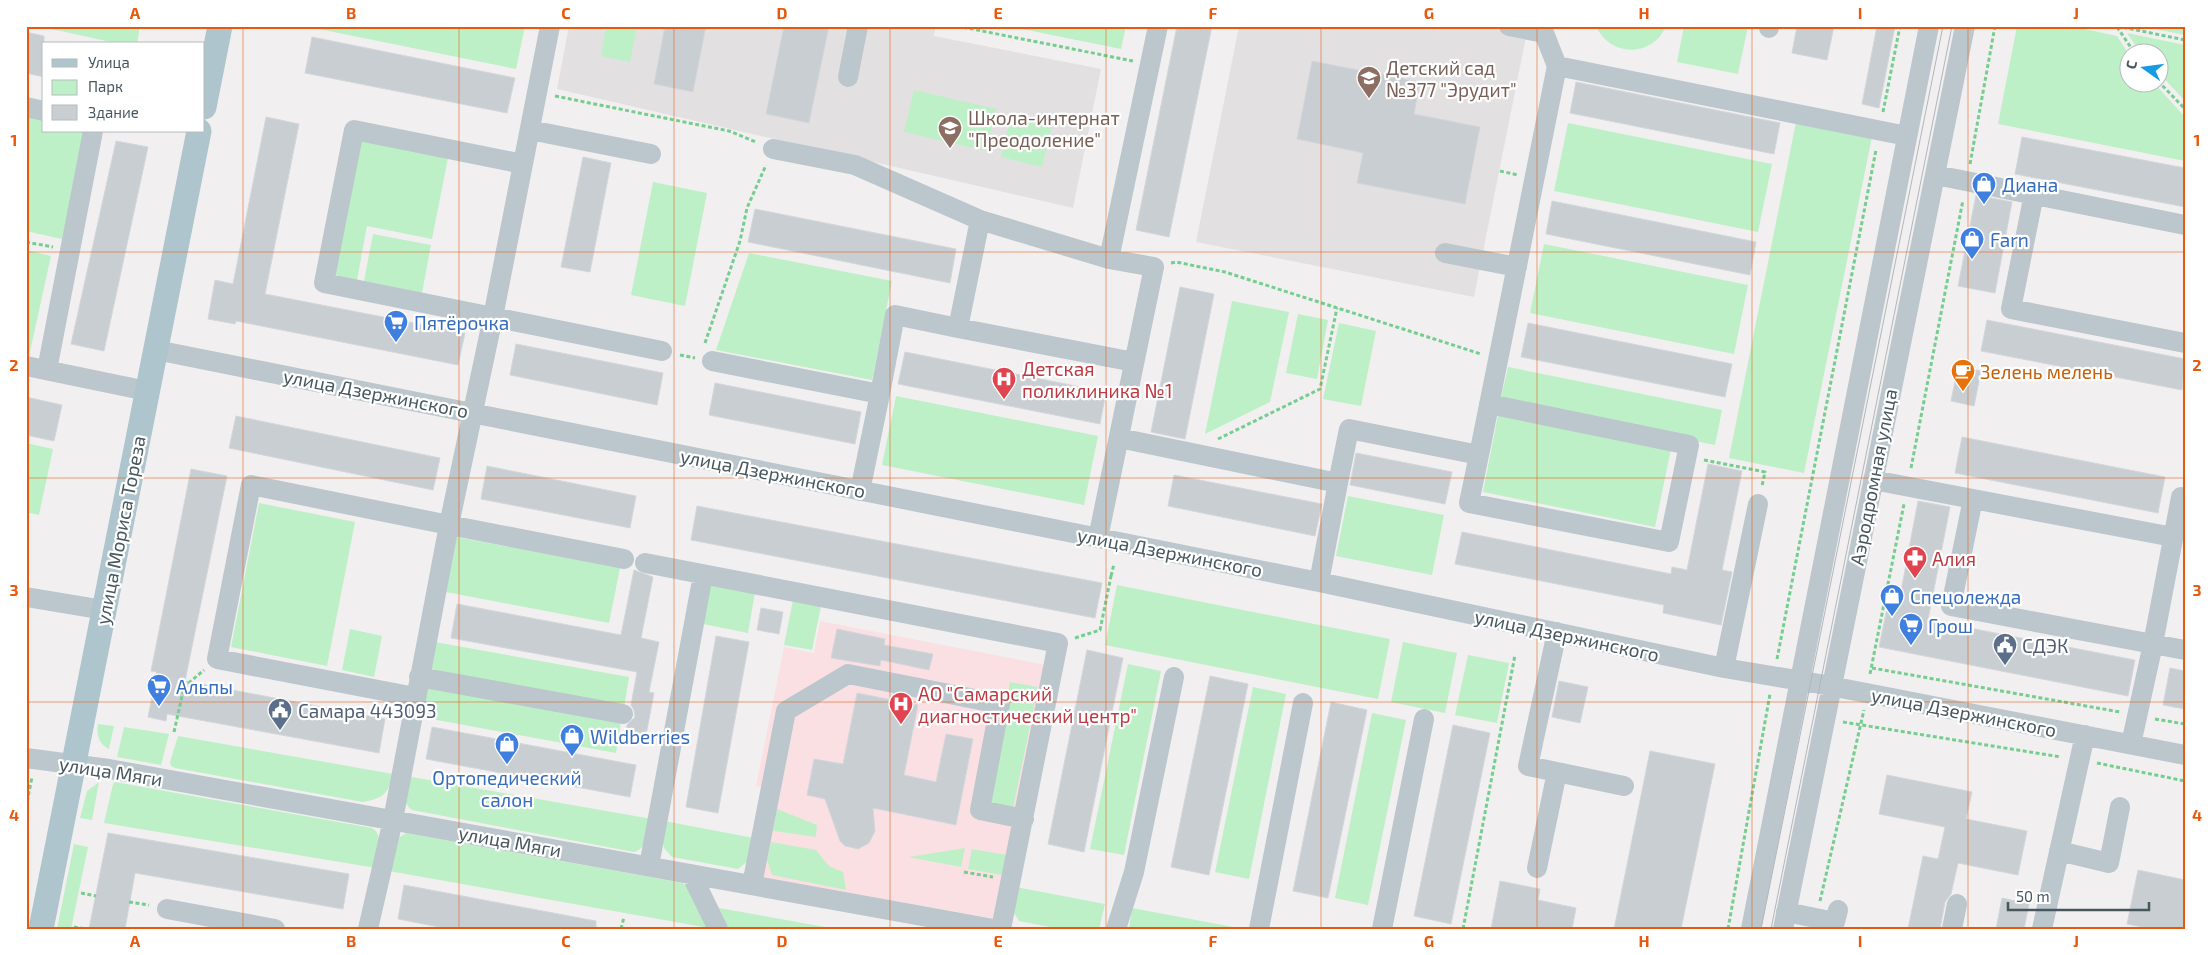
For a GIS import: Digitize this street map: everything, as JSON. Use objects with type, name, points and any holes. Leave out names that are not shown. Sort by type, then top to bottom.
[{"type":"main road","points":[[205,102],[220,26]]},
{"type":"main road","name":"улица Мориса Тореза","points":[[41,929],[199,132]]},
{"type":"street","points":[[368,929],[393,820],[449,525],[493,316],[550,26]]},
{"type":"street","points":[[848,77],[858,26]]},
{"type":"street","points":[[1110,259],[1158,26]]},
{"type":"street","points":[[1489,404],[1689,444],[1669,542],[1469,503],[1557,66],[1544,33],[1509,26]]},
{"type":"street","name":"Аэродромная улица","points":[[1751,929],[1929,26]]},
{"type":"street","name":"Аэродромная улица","points":[[1785,920],[1872,480],[1966,26]]},
{"type":"street","points":[[1557,66],[1907,136]]},
{"type":"street","points":[[26,107],[42,111]]},
{"type":"street","points":[[523,164],[354,130],[324,283],[662,351]]},
{"type":"street","points":[[530,130],[651,154]]},
{"type":"street","points":[[47,370],[92,132]]},
{"type":"street","points":[[773,149],[855,165],[980,220],[1110,259],[1154,267],[1098,538]]},
{"type":"street","points":[[1936,175],[2185,225]]},
{"type":"street","points":[[2034,194],[2011,309],[2185,343]]},
{"type":"street","points":[[958,328],[980,220]]},
{"type":"street","points":[[1445,253],[1517,267]]},
{"type":"street","points":[[860,490],[895,315],[1134,362]]},
{"type":"street","name":"улица Дзержинского","points":[[156,350],[1319,582],[1724,668],[1831,686],[2185,755]]},
{"type":"street","points":[[706,360],[880,394]]},
{"type":"street","points":[[26,366],[148,391]]},
{"type":"street","points":[[1319,582],[1349,429],[1479,455]]},
{"type":"street","points":[[1119,438],[1338,483]]},
{"type":"street","points":[[1872,480],[2174,537]]},
{"type":"street","points":[[415,697],[217,659],[251,485],[624,559]]},
{"type":"street","points":[[2131,744],[2139,716],[2181,497],[2185,498]]},
{"type":"street","points":[[1973,499],[1951,606],[2185,650]]},
{"type":"street","points":[[1724,668],[1758,504]]},
{"type":"street","points":[[645,563],[1058,644],[1001,929]]},
{"type":"street","points":[[649,866],[703,575]]},
{"type":"street","points":[[26,598],[104,610]]},
{"type":"street","points":[[1557,632],[1528,766],[1624,786]]},
{"type":"street","points":[[752,885],[786,712],[848,674],[1000,704],[980,810],[1024,819]]},
{"type":"street","points":[[419,677],[623,714]]},
{"type":"street","points":[[1116,929],[1134,872],[1174,677]]},
{"type":"street","points":[[1259,929],[1303,703]]},
{"type":"street","points":[[1382,929],[1424,719]]},
{"type":"street","points":[[2042,929],[2085,735]]},
{"type":"street","name":"улица Мяги","points":[[30,758],[109,769],[994,929]]},
{"type":"street","points":[[1537,868],[1557,772]]},
{"type":"street","points":[[2060,851],[2108,863],[2120,807]]},
{"type":"street","points":[[692,874],[718,929]]},
{"type":"street","points":[[1952,929],[1957,904]]},
{"type":"street","points":[[166,909],[276,929]]},
{"type":"street","points":[[1785,920],[1835,922],[1838,910]]},
{"type":"path","points":[[957,26],[1151,64]]},
{"type":"path","points":[[1728,929],[1774,676],[1900,26]]},
{"type":"path","points":[[2117,26],[2185,40]]},
{"type":"path","points":[[2117,26],[2127,42]]},
{"type":"path","points":[[2168,91],[2185,109]]},
{"type":"path","points":[[537,92],[729,131],[773,149],[747,208],[740,241],[706,360],[662,351]]},
{"type":"path","points":[[26,242],[70,250]]},
{"type":"path","points":[[1154,267],[1176,262],[1225,272],[1498,360]]},
{"type":"path","points":[[1191,452],[1320,389],[1337,308]]},
{"type":"path","points":[[1687,456],[1764,472],[1758,504]]},
{"type":"path","points":[[1058,644],[1100,630],[1114,564]]},
{"type":"path","points":[[1463,929],[1515,655]]},
{"type":"path","points":[[174,732],[184,687],[217,659]]},
{"type":"path","points":[[1872,668],[2185,724]]},
{"type":"path","points":[[1860,726],[2080,760],[2185,781]]},
{"type":"path","points":[[26,808],[30,758]]},
{"type":"path","points":[[964,872],[1001,878]]},
{"type":"path","points":[[81,893],[96,896]]},
{"type":"path","points":[[621,929],[624,917]]},
{"type":"path","points":[[74,926],[86,929]]},
{"type":"shaded area","name":"Школа-интернат \"Преодоление\"","points":[[569,26],[936,26],[934,36],[1101,69],[1073,208],[557,89]]},
{"type":"shaded area","name":"Детский сад №377 \"Эрудит\"","points":[[1239,26],[1528,27],[1474,297],[1196,242]]},
{"type":"shaded area","name":"АО \"Самарский диагностический центр\"","points":[[820,621],[1046,665],[997,919],[761,878],[778,790],[756,786],[784,647],[814,653]]},
{"type":"green space","points":[[38,26],[140,26],[137,42],[111,42]]},
{"type":"green space","points":[[314,26],[525,26],[516,69],[314,28]]},
{"type":"green space","points":[[606,26],[637,26],[630,62],[601,56]]},
{"type":"green space","points":[[1007,26],[1126,26],[1121,49]]},
{"type":"green space","points":[[1596,26],[1666,26],[1660,36],[1651,44],[1631,50],[1611,44],[1602,36]]},
{"type":"green space","points":[[1684,26],[1748,26],[1738,74],[1677,62]]},
{"type":"green space","points":[[2017,26],[2071,26],[2117,36],[2121,42],[2118,42],[2118,92],[2162,92],[2185,117],[2185,161],[1998,124]]},
{"type":"green space","points":[[2140,26],[2185,26],[2185,35]]},
{"type":"green space","points":[[2127,33],[2185,45],[2185,101],[2168,83],[2168,42],[2133,42]]},
{"type":"green space","points":[[914,90],[996,109],[986,151],[904,132]]},
{"type":"green space","points":[[1798,112],[1874,127],[1804,473],[1729,458]]},
{"type":"green space","points":[[27,115],[42,119],[42,132],[86,132],[62,239],[26,231]]},
{"type":"green space","points":[[1011,116],[1052,125],[1042,167],[1001,157]]},
{"type":"green space","points":[[1568,123],[1772,164],[1758,232],[1554,191]]},
{"type":"green space","points":[[360,140],[448,158],[432,239],[367,226],[357,280],[333,275]]},
{"type":"green space","points":[[653,182],[707,193],[685,306],[631,295]]},
{"type":"green space","points":[[373,234],[431,245],[422,293],[364,281]]},
{"type":"green space","points":[[1544,244],[1748,285],[1734,354],[1530,313]]},
{"type":"green space","points":[[26,250],[51,256],[29,356],[26,356]]},
{"type":"green space","points":[[749,253],[892,281],[872,380],[716,350]]},
{"type":"green space","points":[[1232,301],[1289,312],[1270,402],[1205,434]]},
{"type":"green space","points":[[1298,314],[1328,320],[1317,379],[1286,373]]},
{"type":"green space","points":[[1339,323],[1376,331],[1361,406],[1323,399]]},
{"type":"green space","points":[[1508,367],[1722,410],[1715,445],[1500,402]]},
{"type":"green space","points":[[896,396],[1098,436],[1084,505],[882,465]]},
{"type":"green space","points":[[1499,410],[1672,444],[1655,527],[1483,492]]},
{"type":"green space","points":[[26,443],[53,449],[39,515],[26,512]]},
{"type":"green space","points":[[1348,496],[1444,515],[1432,575],[1336,556]]},
{"type":"green space","points":[[259,503],[355,522],[327,666],[231,647]]},
{"type":"green space","points":[[456,537],[620,568],[609,623],[446,592]]},
{"type":"green space","points":[[710,584],[755,592],[748,633],[703,624]]},
{"type":"green space","points":[[1117,585],[1390,639],[1378,699],[1105,645]]},
{"type":"green space","points":[[793,600],[821,606],[812,650],[784,645]]},
{"type":"green space","points":[[350,629],[382,636],[374,677],[342,670]]},
{"type":"green space","points":[[435,642],[629,677],[624,708],[430,673]]},
{"type":"green space","points":[[1403,642],[1457,653],[1445,713],[1391,702]]},
{"type":"green space","points":[[1468,655],[1509,663],[1497,723],[1455,715]]},
{"type":"green space","points":[[1128,664],[1161,671],[1124,855],[1090,849]]},
{"type":"green space","points":[[1010,682],[1038,687],[1013,809],[986,803]]},
{"type":"green space","points":[[427,686],[621,722],[616,753],[421,717]]},
{"type":"green space","points":[[1253,687],[1286,694],[1249,879],[1215,872]]},
{"type":"green space","points":[[1372,713],[1406,720],[1368,905],[1335,898]]},
{"type":"green space","points":[[98,724],[114,726],[109,749],[99,739],[97,732]]},
{"type":"green space","points":[[124,727],[169,734],[161,765],[117,757]]},
{"type":"green space","points":[[178,736],[393,774],[387,791],[384,794],[376,799],[363,802],[175,768],[171,766],[170,762]]},
{"type":"green space","points":[[406,776],[652,819],[645,843],[634,852],[412,810],[405,799]]},
{"type":"green space","points":[[99,782],[92,820],[80,818],[87,791]]},
{"type":"green space","points":[[115,782],[372,828],[376,831],[379,840],[376,868],[104,823]]},
{"type":"green space","points":[[777,809],[817,825],[816,837],[773,831]]},
{"type":"green space","points":[[664,821],[754,838],[749,860],[738,869],[672,857],[664,848],[662,837]]},
{"type":"green space","points":[[406,833],[683,883],[709,928],[389,871],[397,839]]},
{"type":"green space","points":[[771,842],[816,850],[829,866],[843,872],[846,890],[772,875],[767,860]]},
{"type":"green space","points":[[74,844],[88,847],[71,929],[57,929]]},
{"type":"green space","points":[[965,848],[961,867],[908,857],[909,857]]},
{"type":"green space","points":[[972,849],[1006,855],[1002,875],[968,869]]},
{"type":"green space","points":[[1016,887],[1105,904],[1099,929],[1060,929],[1019,921],[1014,913]]},
{"type":"green space","points":[[719,908],[836,929],[729,929]]},
{"type":"green space","points":[[1132,908],[1244,929],[1129,929]]},
{"type":"building","points":[[665,26],[706,26],[693,92],[654,84]]},
{"type":"building","points":[[784,26],[829,26],[809,123],[766,114]]},
{"type":"building","points":[[1177,26],[1212,26],[1169,237],[1136,230]]},
{"type":"building","points":[[1797,26],[1834,26],[1827,60],[1792,53]]},
{"type":"building","points":[[1877,26],[1895,26],[1879,108],[1862,104]]},
{"type":"building","points":[[26,32],[44,36],[44,42],[42,42],[42,77],[26,73]]},
{"type":"building","points":[[312,37],[515,78],[507,113],[305,73]]},
{"type":"building","points":[[1312,61],[1420,82],[1414,114],[1480,127],[1465,204],[1357,183],[1363,153],[1297,139]]},
{"type":"building","points":[[1576,82],[1780,123],[1774,154],[1570,113]]},
{"type":"building","points":[[266,117],[299,124],[265,294],[465,333],[458,365],[236,321],[235,324],[208,319],[215,280],[233,284]]},
{"type":"building","points":[[2022,137],[2185,168],[2185,207],[2015,174]]},
{"type":"building","points":[[116,141],[148,147],[104,351],[71,344]]},
{"type":"building","points":[[583,157],[611,163],[590,272],[561,267]]},
{"type":"building","points":[[1976,195],[2012,202],[1995,293],[1958,286]]},
{"type":"building","points":[[1552,201],[1756,242],[1750,275],[1546,234]]},
{"type":"building","points":[[755,209],[956,249],[950,283],[748,242]]},
{"type":"building","points":[[1180,287],[1214,294],[1185,439],[1151,432]]},
{"type":"building","points":[[1987,320],[2185,359],[2182,390],[1981,351]]},
{"type":"building","points":[[1528,323],[1732,364],[1725,397],[1521,357]]},
{"type":"building","points":[[516,344],[663,373],[657,405],[510,375]]},
{"type":"building","points":[[905,352],[1106,392],[1100,424],[898,384]]},
{"type":"building","points":[[1958,366],[1981,371],[1974,406],[1951,401]]},
{"type":"building","points":[[715,383],[861,412],[855,444],[709,415]]},
{"type":"building","points":[[26,397],[62,405],[54,441],[26,435]]},
{"type":"building","points":[[236,416],[440,458],[433,490],[229,448]]},
{"type":"building","points":[[1962,437],[2165,477],[2158,513],[1955,473]]},
{"type":"building","points":[[1356,453],[1452,472],[1445,504],[1350,485]]},
{"type":"building","points":[[1708,464],[1742,471],[1722,570],[1732,572],[1721,625],[1663,613],[1664,605],[1455,564],[1462,532],[1671,574],[1672,567],[1687,570]]},
{"type":"building","points":[[487,466],[636,496],[630,528],[481,499]]},
{"type":"building","points":[[191,469],[227,476],[185,681],[385,719],[379,753],[167,714],[166,721],[148,717],[157,672],[151,671]]},
{"type":"building","points":[[1174,475],[1322,504],[1315,536],[1168,506]]},
{"type":"building","points":[[1918,501],[1950,507],[1928,620],[2135,660],[2128,696],[1879,647],[1891,589],[1901,591]]},
{"type":"building","points":[[697,506],[1102,583],[1095,618],[691,540]]},
{"type":"building","points":[[634,570],[653,577],[641,638],[659,642],[649,692],[654,693],[646,735],[626,731],[627,725],[635,717],[631,705],[637,672],[451,638],[457,604],[621,635]]},
{"type":"building","points":[[761,608],[783,612],[779,634],[757,630]]},
{"type":"building","points":[[837,629],[885,639],[884,645],[933,654],[929,670],[881,660],[880,666],[831,658]]},
{"type":"building","points":[[716,636],[749,642],[718,813],[686,807]]},
{"type":"building","points":[[1087,650],[1123,658],[1084,852],[1048,844]]},
{"type":"building","points":[[2170,668],[2185,671],[2185,709],[2163,705]]},
{"type":"building","points":[[1210,676],[1248,684],[1209,875],[1171,867]]},
{"type":"building","points":[[1559,681],[1588,687],[1580,723],[1552,717]]},
{"type":"building","points":[[857,693],[918,705],[904,775],[936,782],[946,734],[973,739],[956,825],[873,808],[875,831],[869,843],[858,849],[845,846],[840,841],[825,799],[807,795],[814,759],[843,764]]},
{"type":"building","points":[[1331,702],[1367,710],[1328,898],[1293,891]]},
{"type":"building","points":[[1453,725],[1490,733],[1451,924],[1414,916]]},
{"type":"building","points":[[432,727],[636,765],[630,797],[426,759]]},
{"type":"building","points":[[1650,751],[1715,764],[1681,929],[1614,929]]},
{"type":"building","points":[[1887,775],[1972,792],[1966,819],[2027,831],[2018,875],[1958,863],[1951,894],[1945,902],[1940,929],[1908,929],[1923,856],[1938,859],[1945,827],[1879,814]]},
{"type":"building","points":[[108,833],[349,874],[343,909],[135,873],[125,929],[89,929]]},
{"type":"building","points":[[2138,870],[2185,880],[2185,929],[2153,929],[2127,924]]},
{"type":"building","points":[[1500,881],[1540,889],[1538,900],[1576,908],[1572,929],[1491,929]]},
{"type":"building","points":[[404,885],[596,921],[596,929],[449,929],[398,919]]},
{"type":"building","points":[[2002,898],[2029,904],[2024,929],[1996,929]]},
{"type":"tram line","points":[[1761,929],[1943,26]]},
{"type":"tram line","points":[[1771,929],[1952,26]]},
{"type":"place","name":"Детский сад №377 \"Эрудит\"","points":[[1369,99]]},
{"type":"place","name":"Школа-интернат \"Преодоление\"","points":[[950,149]]},
{"type":"place","name":"Диана","points":[[1984,205]]},
{"type":"place","name":"Farn","points":[[1972,260]]},
{"type":"place","name":"Пятёрочка","points":[[396,343]]},
{"type":"place","name":"Зелень мелень","points":[[1963,392]]},
{"type":"place","name":"Детская поликлиника №1","points":[[1004,400]]},
{"type":"place","name":"Алия","points":[[1915,579]]},
{"type":"place","name":"Спецолежда","points":[[1892,617]]},
{"type":"place","name":"Грош","points":[[1911,646]]},
{"type":"place","name":"СДЭК","points":[[2005,666]]},
{"type":"place","name":"Альпы","points":[[159,707]]},
{"type":"place","name":"АО \"Самарский диагностический центр\"","points":[[901,725]]},
{"type":"place","name":"Самара 443093","points":[[280,731]]},
{"type":"place","name":"Wildberries","points":[[572,757]]},
{"type":"place","name":"Ортопедический салон","points":[[507,765]]}]
